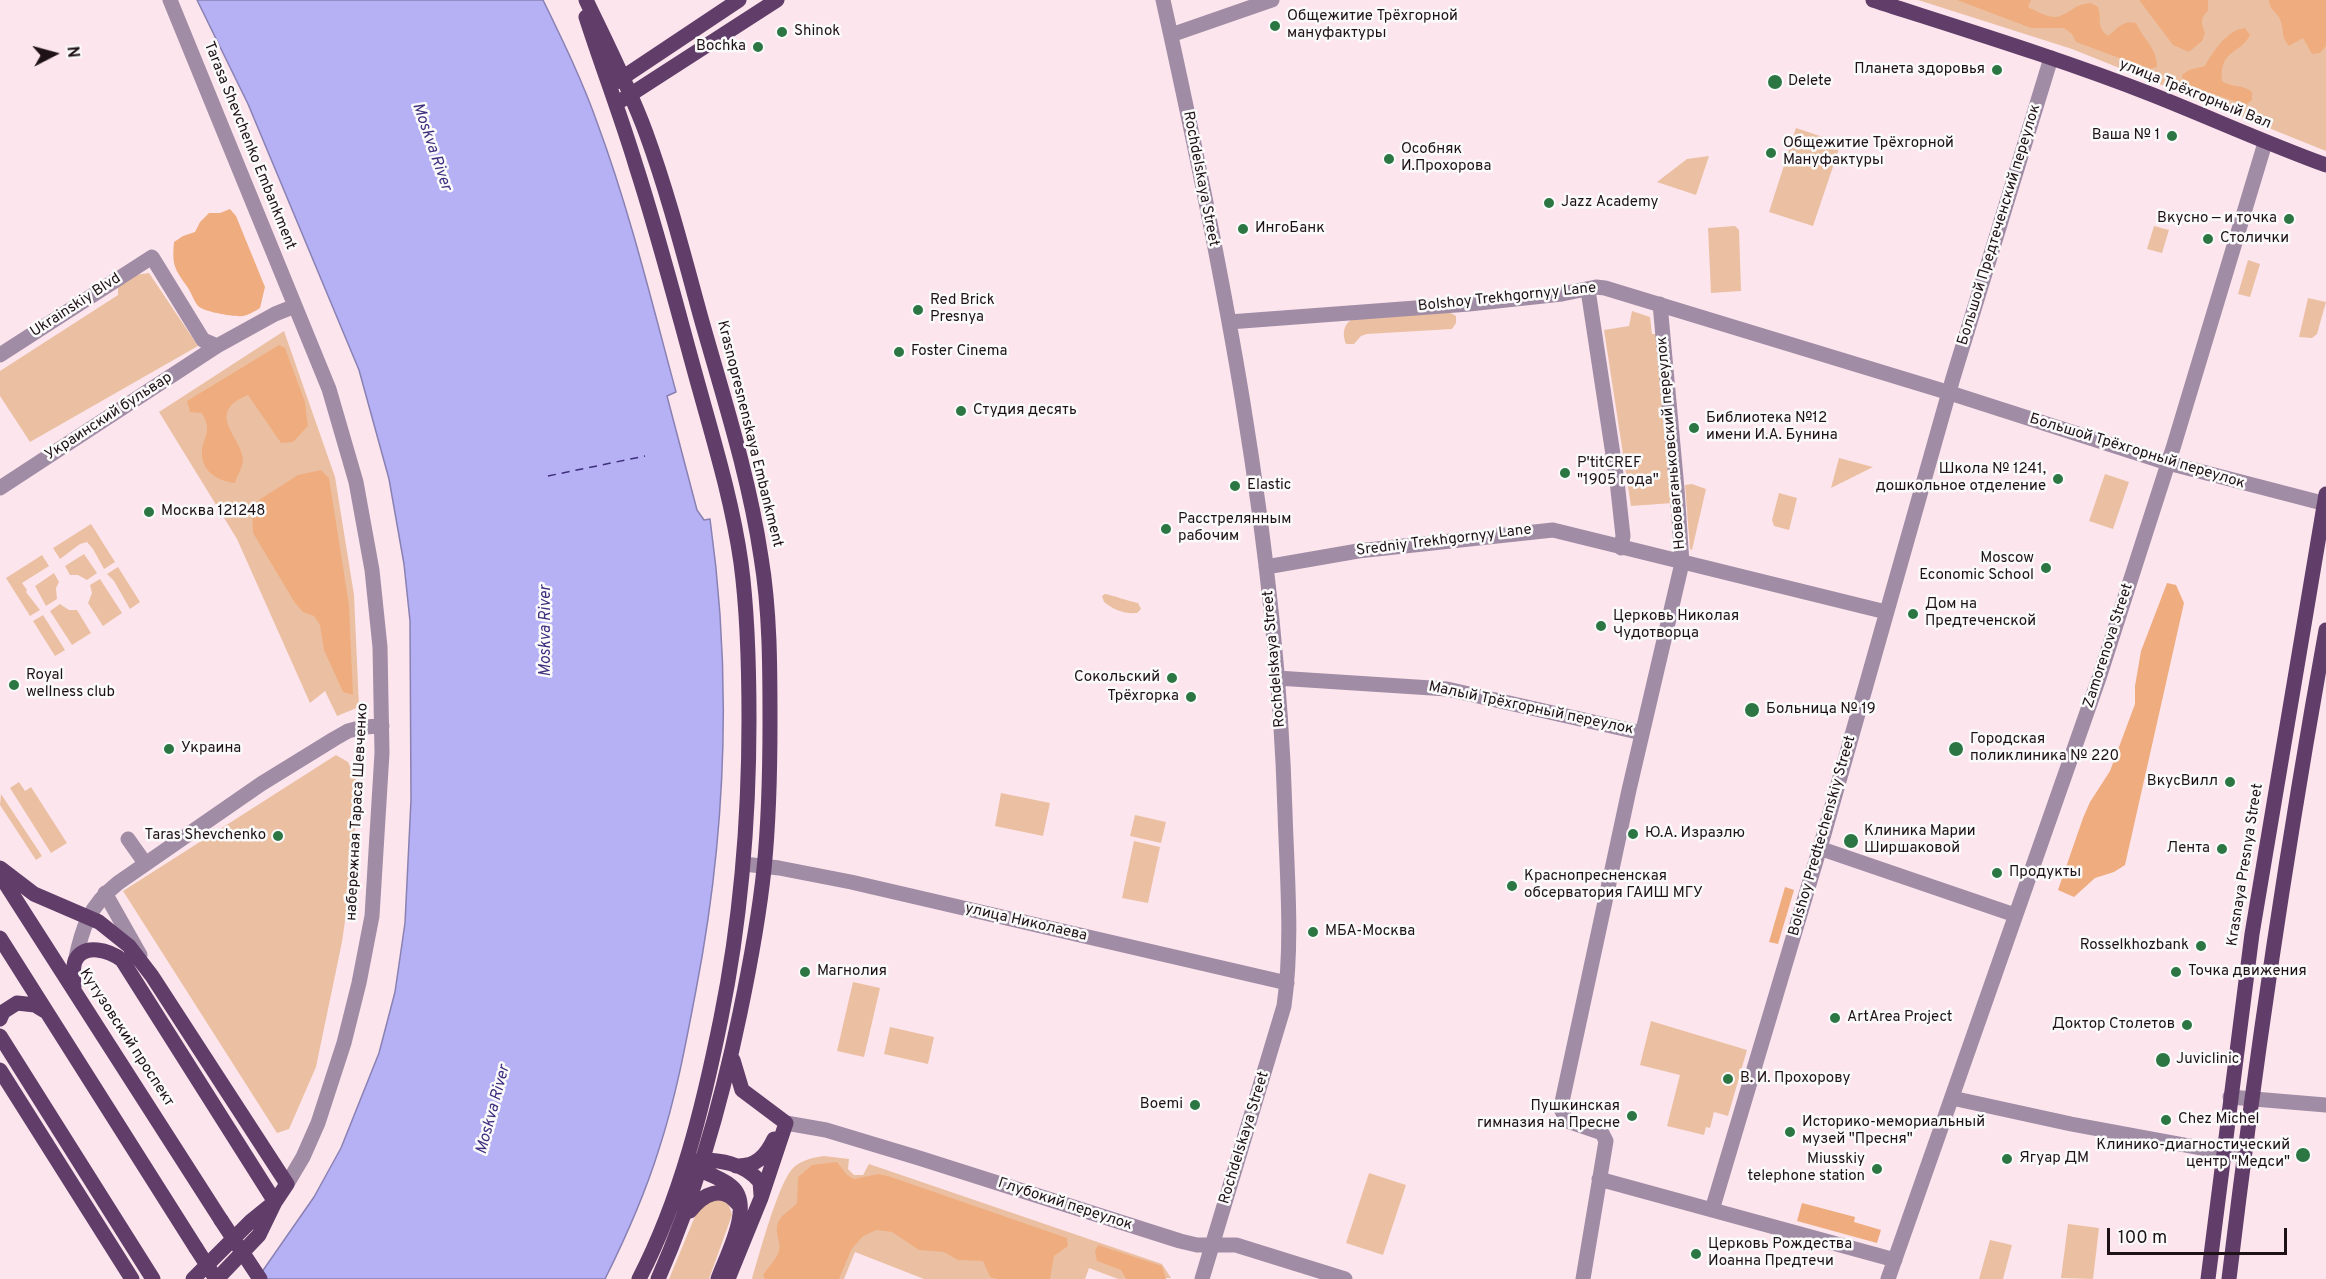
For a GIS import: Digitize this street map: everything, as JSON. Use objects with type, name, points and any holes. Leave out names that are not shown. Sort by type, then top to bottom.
[{"type":"main road","points":[[581,0],[646,198],[732,515],[741,561],[749,678],[749,773],[744,864],[730,970],[700,1110],[685,1162],[668,1213],[639,1279]]},
{"type":"main road","name":"Krasnopresnenskaya Embankment","points":[[586,0],[624,77],[647,136],[668,201],[726,406],[761,556],[770,676],[770,774],[765,866],[755,942],[732,1053],[703,1166],[658,1279]]},
{"type":"main road","points":[[608,87],[739,0]]},
{"type":"main road","points":[[615,105],[777,0]]},
{"type":"main road","name":"улица Трёхгорный Вал","points":[[1873,0],[2051,58],[2153,95],[2326,165]]},
{"type":"main road","name":"Krasnaya Presnya Street","points":[[2208,1279],[2252,934],[2325,500]]},
{"type":"main road","points":[[2229,1279],[2251,1099],[2277,918],[2326,630]]},
{"type":"main road","points":[[0,868],[34,894],[88,916],[114,932],[129,946],[152,976],[287,1184]]},
{"type":"main road","name":"Кутузовский проспект","points":[[0,874],[260,1279]]},
{"type":"main road","points":[[0,938],[216,1279],[259,1234],[275,1202],[122,960],[114,954],[97,950],[80,955],[75,962],[73,975],[75,991]]},
{"type":"main road","points":[[0,1019],[3,1012],[17,1003],[35,1005],[45,1011]]},
{"type":"main road","points":[[0,1036],[153,1279]]},
{"type":"main road","points":[[732,1053],[742,1090],[786,1123]]},
{"type":"main road","points":[[0,1070],[132,1279]]},
{"type":"main road","points":[[685,1162],[703,1166],[745,1166],[762,1158],[781,1127],[786,1123]]},
{"type":"main road","points":[[729,1279],[761,1198],[786,1123]]},
{"type":"main road","points":[[703,1166],[736,1190],[741,1208],[737,1229],[718,1279]]},
{"type":"main road","points":[[736,1166],[755,1176],[760,1182],[761,1198]]},
{"type":"main road","name":"набережная Тараса Шевченко","points":[[193,1279],[251,1221],[275,1202],[287,1184]]},
{"type":"main road","points":[[684,1218],[707,1194],[715,1192],[733,1197],[741,1208]]},
{"type":"street","name":"Tarasa Shevchenko Embankment","points":[[170,0],[201,71],[295,306]]},
{"type":"street","name":"Rochdelskaya Street","points":[[1163,0],[1241,390],[1266,567],[1284,771],[1287,983],[1279,1028],[1210,1246],[1202,1279]]},
{"type":"street","points":[[1171,35],[1272,0]]},
{"type":"street","name":"Большой Предтеченский переулок","points":[[1950,393],[2051,58]]},
{"type":"street","name":"Zamorenova Street","points":[[1888,1279],[2098,678],[2168,463],[2265,142]]},
{"type":"street","name":"Ukrainskiy Blvd","points":[[0,355],[153,257],[203,340],[217,346]]},
{"type":"street","name":"Bolshoy Trekhgornyy Lane","points":[[1229,322],[1480,303],[1605,288],[1950,393]]},
{"type":"street","points":[[1588,290],[1617,481],[1623,536],[1621,548]]},
{"type":"street","name":"Нововаганьковский переулок","points":[[1599,1179],[1605,1137],[1602,1132],[1567,1121],[1562,1109],[1642,733],[1682,562],[1660,304]]},
{"type":"street","name":"Украинский бульвар","points":[[0,488],[217,346],[275,314],[295,306]]},
{"type":"street","name":"набережная Тараса Шевченко","points":[[287,1184],[303,1157],[318,1123],[344,1043],[359,983],[372,916],[382,726],[372,570],[356,482],[329,389],[295,306]]},
{"type":"street","name":"Большой Трёхгорный переулок","points":[[1950,393],[2168,463],[2325,500]]},
{"type":"street","name":"Bolshoy Predtechenskiy Street","points":[[1712,1210],[1950,393]]},
{"type":"street","name":"Sredniy Trekhgornyy Lane","points":[[1266,567],[1368,550],[1547,530],[1886,612]]},
{"type":"street","name":"Малый Трёхгорный переулок","points":[[1277,678],[1440,688],[1642,733]]},
{"type":"street","points":[[75,962],[88,916],[105,893],[145,863],[334,739],[348,731],[382,726]]},
{"type":"street","points":[[128,839],[145,863]]},
{"type":"street","points":[[1819,848],[2015,915]]},
{"type":"street","name":"улица Николаева","points":[[744,864],[851,882],[1287,983]]},
{"type":"street","points":[[105,893],[152,976]]},
{"type":"street","points":[[2230,1097],[2326,1105]]},
{"type":"street","points":[[1952,1098],[2092,1128],[2244,1156]]},
{"type":"street","name":"Глубокий переулок","points":[[786,1123],[826,1130],[1180,1241],[1210,1246],[1236,1245],[1345,1279]]},
{"type":"street","points":[[1583,1279],[1599,1179],[1895,1260]]},
{"type":"shaded area","points":[[1918,0],[2326,0],[2326,151],[2072,49]]},
{"type":"shaded area","points":[[1957,0],[2031,0],[2028,7],[2053,17],[2065,14],[2080,5],[2091,3],[2098,7],[2101,26],[2108,36],[2124,24],[2136,23],[2155,54],[2157,67],[2149,69],[2076,42],[2072,34],[2064,28],[2031,28]]},
{"type":"shaded area","points":[[2139,0],[2208,0],[2208,11],[2202,21],[2205,33],[2202,41],[2189,52],[2173,45]]},
{"type":"shaded area","points":[[2269,0],[2326,0],[2326,46],[2320,53],[2312,54],[2303,38],[2289,46],[2286,43],[2280,18],[2271,7]]},
{"type":"shaded area","points":[[2245,28],[2250,35],[2227,57],[2222,71],[2222,81],[2249,90],[2252,92],[2252,100],[2246,105],[2184,84],[2182,75],[2189,70],[2205,66],[2227,37]]},
{"type":"shaded area","points":[[1796,128],[1841,143],[1813,226],[1769,212]]},
{"type":"shaded area","points":[[1709,156],[1696,195],[1657,182],[1687,159]]},
{"type":"shaded area","points":[[230,209],[236,216],[265,287],[260,308],[243,316],[219,314],[198,306],[179,274],[173,256],[174,242],[195,232],[200,222],[209,213],[220,213]]},
{"type":"shaded area","points":[[1735,226],[1739,230],[1741,291],[1711,293],[1708,228]]},
{"type":"shaded area","points":[[2154,226],[2169,230],[2162,253],[2147,249]]},
{"type":"shaded area","points":[[2248,260],[2260,264],[2250,297],[2238,294]]},
{"type":"shaded area","points":[[149,273],[198,346],[30,442],[0,396],[0,371],[118,295],[118,286],[135,275]]},
{"type":"shaded area","points":[[2308,298],[2326,302],[2317,334],[2312,338],[2299,337]]},
{"type":"shaded area","points":[[1632,311],[1650,317],[1652,334],[1657,334],[1673,503],[1631,506],[1604,330],[1629,326]]},
{"type":"shaded area","points":[[1449,312],[1456,316],[1456,323],[1452,329],[1367,334],[1361,336],[1354,344],[1346,344],[1345,326],[1353,319]]},
{"type":"shaded area","points":[[284,331],[335,477],[354,595],[359,707],[337,716],[325,691],[310,703],[237,539],[159,412]]},
{"type":"shaded area","points":[[279,345],[285,348],[305,402],[308,426],[293,442],[281,443],[248,395],[235,402],[228,410],[227,418],[241,452],[243,463],[235,483],[222,480],[211,473],[204,463],[202,449],[207,424],[202,413],[190,412],[187,401]]},
{"type":"shaded area","points":[[1839,458],[1873,467],[1831,488]]},
{"type":"shaded area","points":[[321,470],[329,478],[349,605],[353,695],[343,692],[324,650],[320,625],[314,616],[303,612],[295,603],[253,533],[252,510],[259,500],[298,475]]},
{"type":"shaded area","points":[[2105,474],[2129,482],[2113,529],[2089,521]]},
{"type":"shaded area","points":[[1692,484],[1706,489],[1692,550],[1690,549],[1685,485]]},
{"type":"shaded area","points":[[1779,493],[1797,498],[1789,530],[1774,526],[1772,520]]},
{"type":"shaded area","points":[[91,524],[115,562],[104,569],[87,542],[80,544],[60,559],[53,548]]},
{"type":"shaded area","points":[[84,554],[97,573],[87,580],[78,575],[70,575],[65,566]]},
{"type":"shaded area","points":[[42,555],[49,566],[22,583],[40,610],[30,616],[6,578]]},
{"type":"shaded area","points":[[118,567],[140,602],[130,609],[114,581],[107,574]]},
{"type":"shaded area","points":[[54,573],[59,582],[56,588],[57,599],[46,606],[35,586]]},
{"type":"shaded area","points":[[100,579],[122,613],[103,626],[88,603],[92,593],[90,585]]},
{"type":"shaded area","points":[[2167,583],[2176,585],[2184,603],[2125,865],[2114,872],[2095,878],[2074,897],[2058,890],[2083,818],[2090,802],[2110,771],[2135,704],[2135,686],[2141,651]]},
{"type":"shaded area","points":[[1105,594],[1138,603],[1141,609],[1137,613],[1132,613],[1115,609],[1104,602],[1102,596]]},
{"type":"shaded area","points":[[60,604],[69,610],[77,610],[91,633],[72,645],[50,611]]},
{"type":"shaded area","points":[[43,615],[65,650],[55,656],[33,621]]},
{"type":"shaded area","points":[[336,755],[348,762],[357,782],[353,865],[342,942],[316,1067],[289,1129],[277,1133],[123,891]]},
{"type":"shaded area","points":[[19,782],[25,791],[31,787],[67,843],[51,853],[10,788]]},
{"type":"shaded area","points":[[1001,793],[1050,803],[1043,836],[995,826]]},
{"type":"shaded area","points":[[1,794],[42,856],[36,860],[0,805]]},
{"type":"shaded area","points":[[1135,815],[1166,822],[1161,843],[1130,836]]},
{"type":"shaded area","points":[[1134,841],[1160,847],[1148,903],[1122,898]]},
{"type":"shaded area","points":[[1785,887],[1794,890],[1778,944],[1769,942]]},
{"type":"shaded area","points":[[853,982],[880,988],[864,1057],[837,1051]]},
{"type":"shaded area","points":[[1651,1021],[1747,1050],[1728,1116],[1714,1112],[1710,1128],[1706,1127],[1704,1135],[1667,1126],[1680,1075],[1640,1065]]},
{"type":"shaded area","points":[[890,1027],[934,1037],[928,1064],[884,1054]]},
{"type":"shaded area","points":[[824,1156],[849,1159],[848,1169],[854,1175],[863,1175],[869,1164],[1162,1264],[1171,1278],[1118,1279],[1089,1268],[1085,1279],[924,1279],[855,1252],[844,1279],[752,1279],[770,1219],[788,1175],[801,1162]]},
{"type":"shaded area","points":[[837,1162],[847,1175],[854,1179],[878,1174],[888,1176],[1067,1238],[1068,1246],[1054,1256],[1050,1279],[997,1279],[990,1277],[983,1261],[958,1260],[944,1252],[919,1250],[892,1232],[876,1230],[862,1237],[851,1250],[839,1279],[765,1279],[763,1275],[779,1251],[778,1223],[797,1203],[798,1177],[812,1165]]},
{"type":"shaded area","points":[[1369,1173],[1406,1185],[1383,1255],[1346,1243]]},
{"type":"shaded area","points":[[718,1197],[729,1205],[732,1215],[709,1279],[669,1279],[698,1209]]},
{"type":"shaded area","points":[[1802,1203],[1855,1217],[1854,1222],[1881,1230],[1877,1243],[1797,1221]]},
{"type":"shaded area","points":[[2068,1224],[2099,1228],[2093,1279],[2061,1278]]},
{"type":"shaded area","points":[[1990,1240],[2012,1245],[2003,1279],[1979,1279]]},
{"type":"shaded area","points":[[1098,1245],[1162,1266],[1166,1279],[1126,1279],[1121,1270],[1097,1261],[1095,1252]]},
{"type":"water","name":"Moskva River","points":[[197,0],[543,0],[586,93],[610,158],[676,392],[667,396],[697,510],[704,520],[710,519],[717,578],[723,696],[719,814],[714,873],[696,990],[680,1070],[671,1110],[648,1182],[605,1279],[257,1279],[314,1197],[341,1148],[379,1053],[395,992],[405,923],[411,800],[410,621],[404,564],[389,479],[359,370],[248,104]]},
{"type":"ferry route","points":[[548,476],[645,456]]},
{"type":"place","name":"Общежитие Трёхгорной мануфактуры","points":[[1275,26]]},
{"type":"place","name":"Shinok","points":[[782,32]]},
{"type":"place","name":"Bochka","points":[[758,47]]},
{"type":"place","name":"Планета здоровья","points":[[1997,70]]},
{"type":"place","name":"Delete","points":[[1775,82]]},
{"type":"place","name":"Ваша № 1","points":[[2172,136]]},
{"type":"place","name":"Общежитие Трёхгорной Мануфактуры","points":[[1771,153]]},
{"type":"place","name":"Особняк И.Прохорова","points":[[1389,159]]},
{"type":"place","name":"Jazz Academy","points":[[1549,203]]},
{"type":"place","name":"Вкусно — и точка","points":[[2289,219]]},
{"type":"place","name":"ИнгоБанк","points":[[1243,229]]},
{"type":"place","name":"Столички","points":[[2208,239]]},
{"type":"place","name":"Red Brick Presnya","points":[[918,310]]},
{"type":"place","name":"Foster Cinema","points":[[899,352]]},
{"type":"place","name":"Студия десять","points":[[961,411]]},
{"type":"place","name":"Библиотека №12 имени И.А. Бунина","points":[[1694,428]]},
{"type":"place","name":"P'titCREF \"1905 года\"","points":[[1565,473]]},
{"type":"place","name":"Школа № 1241, дошкольное отделение","points":[[2058,479]]},
{"type":"place","name":"Elastic","points":[[1235,486]]},
{"type":"place","name":"Москва 121248","points":[[149,512]]},
{"type":"place","name":"Расстрелянным рабочим","points":[[1166,529]]},
{"type":"place","name":"Moscow Economic School","points":[[2046,568]]},
{"type":"place","name":"Дом на Предтеченской","points":[[1913,614]]},
{"type":"place","name":"Церковь Николая Чудотворца","points":[[1601,626]]},
{"type":"place","name":"Сокольский","points":[[1172,678]]},
{"type":"place","name":"Royal wellness club","points":[[14,685]]},
{"type":"place","name":"Трёхгорка","points":[[1191,697]]},
{"type":"place","name":"Больница № 19","points":[[1752,710]]},
{"type":"place","name":"Украина","points":[[169,749]]},
{"type":"place","name":"Городская поликлиника № 220","points":[[1956,749]]},
{"type":"place","name":"ВкусВилл","points":[[2230,782]]},
{"type":"place","name":"Ю.А. Израэлю","points":[[1633,834]]},
{"type":"place","name":"Taras Shevchenko","points":[[278,836]]},
{"type":"place","name":"Клиника Марии Ширшаковой","points":[[1851,841]]},
{"type":"place","name":"Лента","points":[[2222,849]]},
{"type":"place","name":"Продукты","points":[[1997,873]]},
{"type":"place","name":"Краснопресненская обсерватория ГАИШ МГУ","points":[[1512,886]]},
{"type":"place","name":"МБА-Москва","points":[[1313,932]]},
{"type":"place","name":"Rosselkhozbank","points":[[2201,946]]},
{"type":"place","name":"Магнолия","points":[[805,972]]},
{"type":"place","name":"Точка движения","points":[[2176,972]]},
{"type":"place","name":"ArtArea Project","points":[[1835,1018]]},
{"type":"place","name":"Доктор Столетов","points":[[2187,1025]]},
{"type":"place","name":"Juviclinic","points":[[2163,1060]]},
{"type":"place","name":"В. И. Прохорову","points":[[1728,1079]]},
{"type":"place","name":"Boemi","points":[[1195,1105]]},
{"type":"place","name":"Пушкинская гимназия на Пресне","points":[[1632,1116]]},
{"type":"place","name":"Chez Michel","points":[[2166,1120]]},
{"type":"place","name":"Историко-мемориальный музей \"Пресня\"","points":[[1790,1132]]},
{"type":"place","name":"Клинико-диагностический центр \"Медси\"","points":[[2303,1155]]},
{"type":"place","name":"Ягуар ДМ","points":[[2007,1159]]},
{"type":"place","name":"Miusskiy telephone station","points":[[1877,1169]]},
{"type":"place","name":"Церковь Рождества Иоанна Предтечи","points":[[1696,1254]]}]
